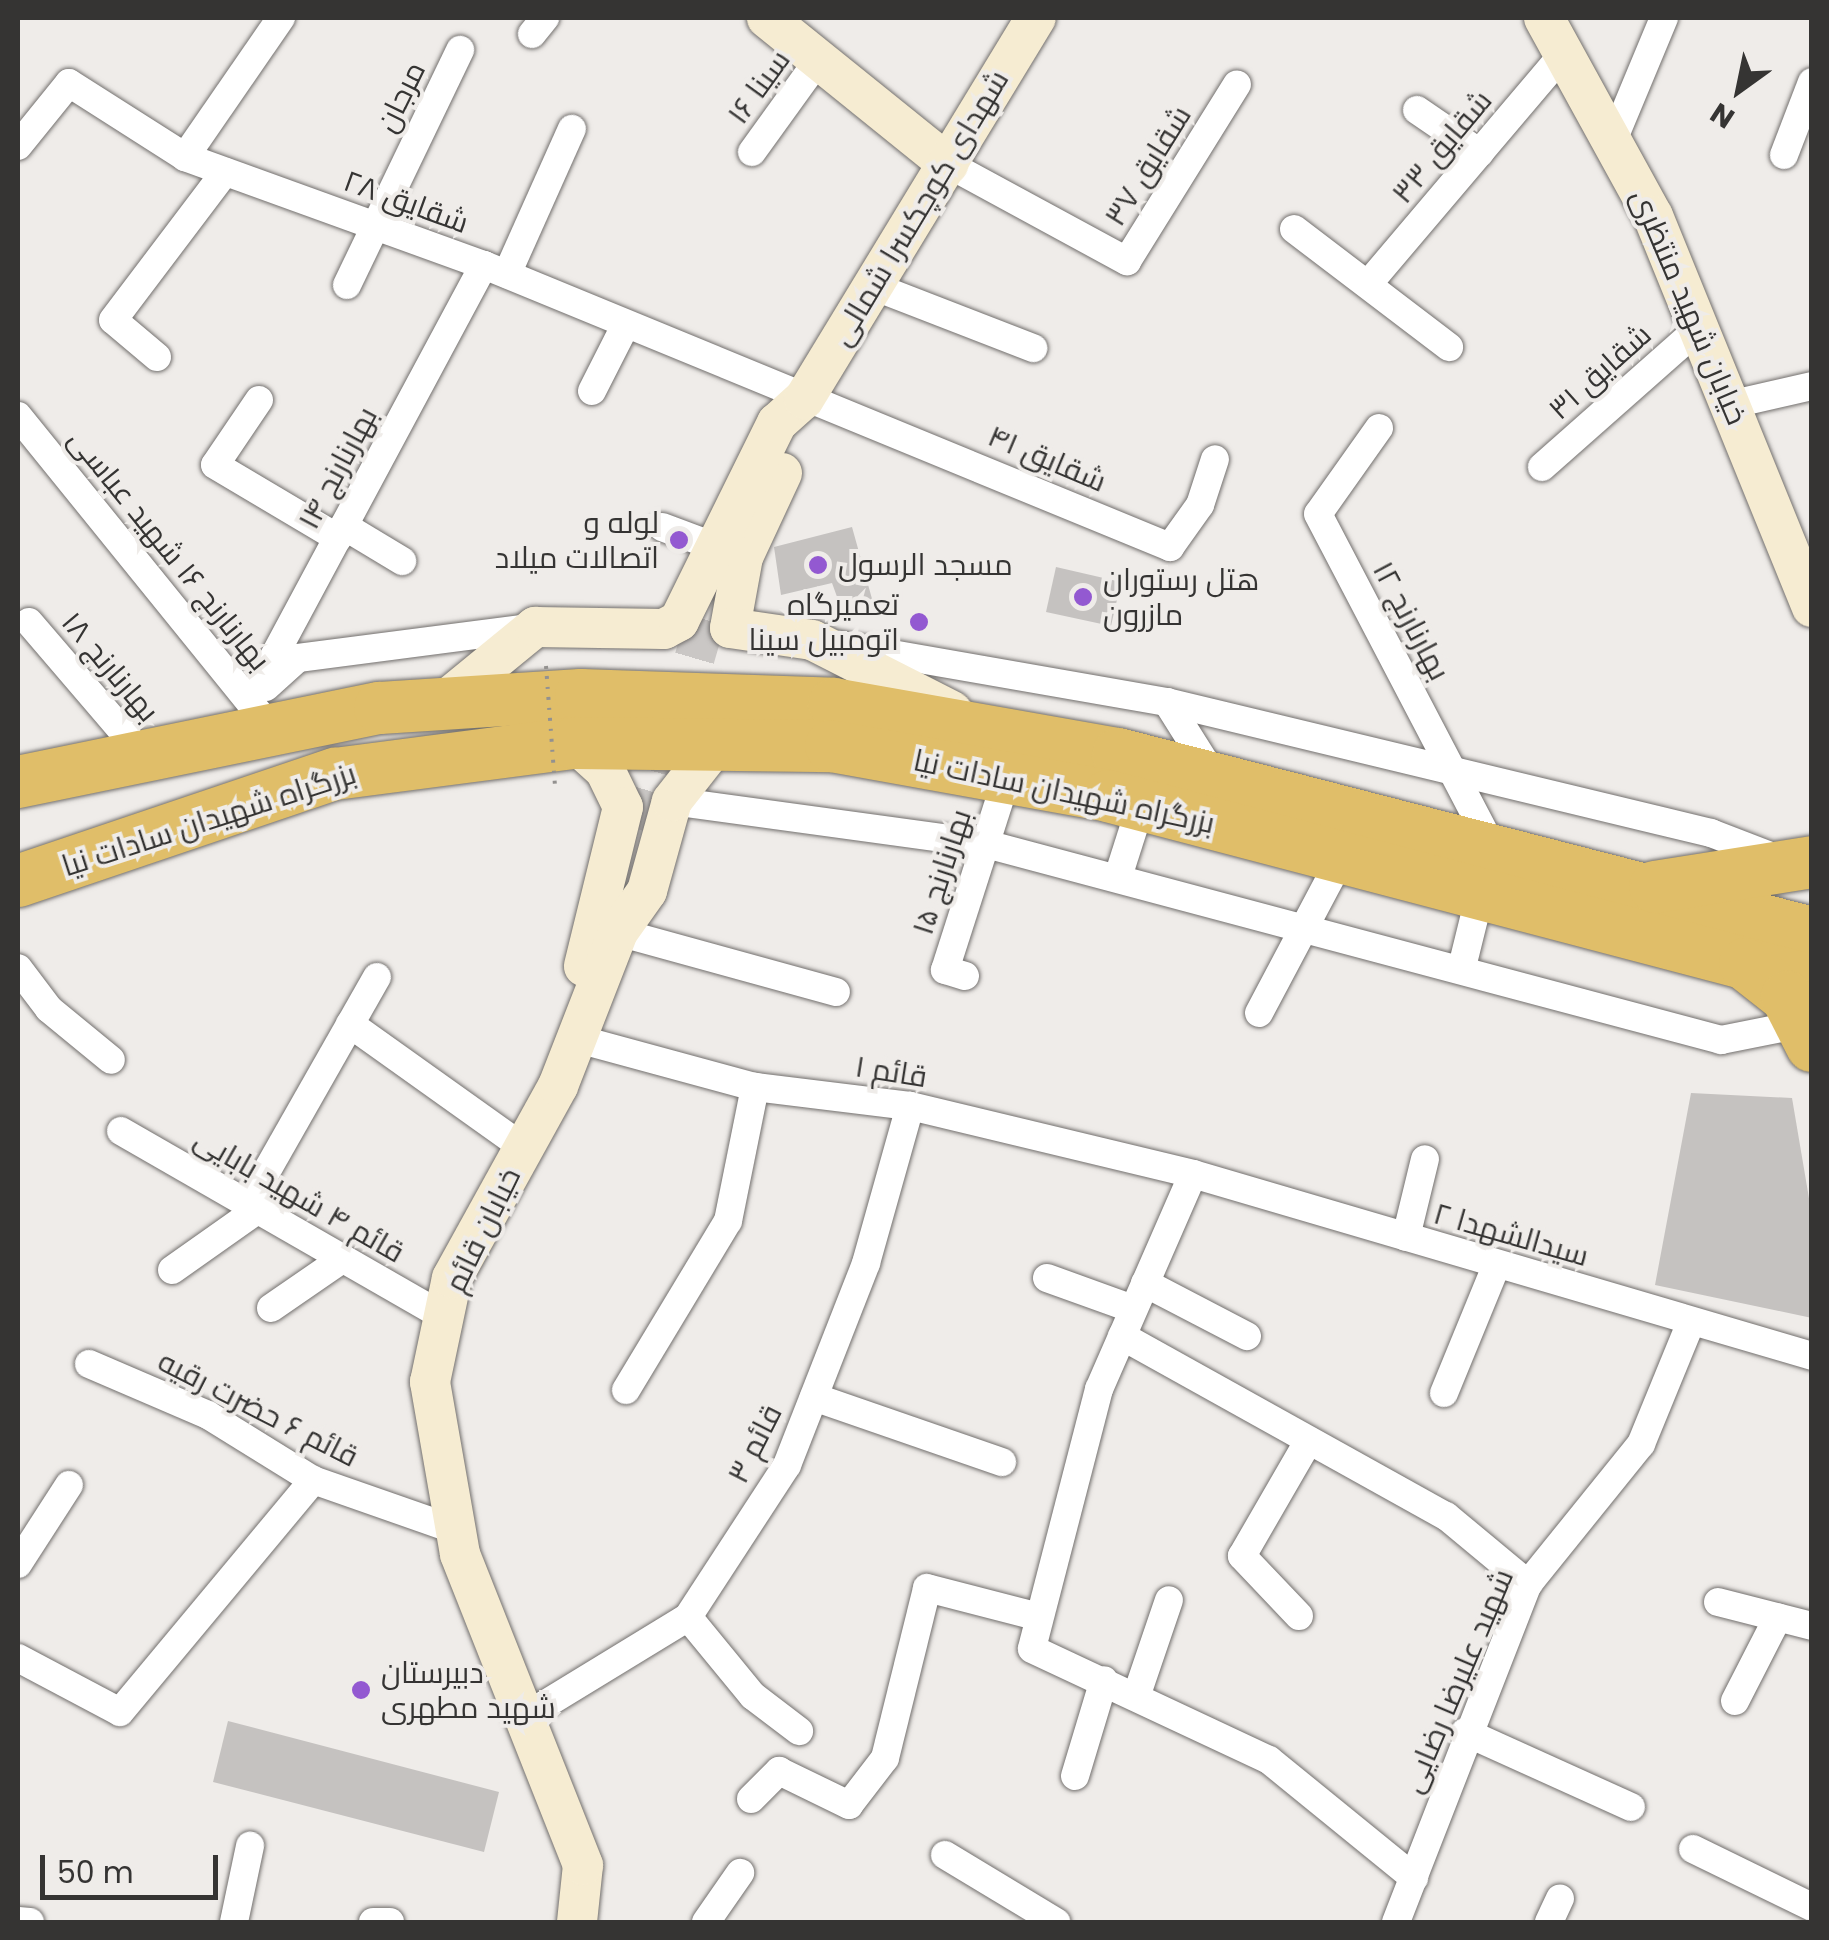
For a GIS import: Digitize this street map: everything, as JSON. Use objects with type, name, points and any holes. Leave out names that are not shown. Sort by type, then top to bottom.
[{"type":"highway","name":"بزرگراه شهیدان سادات نیا","points":[[18,782],[142,754],[260,714],[441,704],[748,698],[983,724],[1214,776],[1488,873],[1744,964],[1808,1017]]},
{"type":"highway","name":"بزرگراه شهیدان سادات نیا","points":[[18,881],[335,774],[565,764],[720,740],[831,746],[1008,774],[1341,858],[1642,890],[1812,934]]},
{"type":"highway","points":[[18,848],[266,800]]},
{"type":"highway","points":[[1642,890],[1802,863]]},
{"type":"main road","points":[[767,18],[948,164]]},
{"type":"main road","name":"شهدای کوچکسرا شمالی","points":[[804,398],[1036,18]]},
{"type":"main road","name":"خیابان شهید منتظری","points":[[1544,18],[1614,138],[1700,327],[1812,607]]},
{"type":"main road","points":[[441,704],[535,628],[664,629],[692,605],[730,552],[801,432],[804,398]]},
{"type":"main road","points":[[730,552],[730,628],[812,640],[983,724]]},
{"type":"main road","name":"خیابان قائم","points":[[577,1922],[583,1865],[456,1530],[430,1382],[452,1278],[524,1148],[578,1039],[618,932],[647,892],[672,801],[720,740]]},
{"type":"main road","points":[[565,764],[605,770],[623,807],[576,1002],[578,1039]]},
{"type":"main road","points":[[618,932],[644,832]]},
{"type":"street","points":[[1614,138],[1664,18]]},
{"type":"street","points":[[185,157],[278,19]]},
{"type":"street","name":"مرجان","points":[[347,285],[460,50]]},
{"type":"street","name":"شقایق ۳۳","points":[[1369,283],[1565,52]]},
{"type":"street","name":"سینا ۱۶","points":[[752,152],[818,60]]},
{"type":"street","points":[[1784,155],[1812,82]]},
{"type":"street","name":"شقایق ۲۸","points":[[18,146],[69,83],[185,157],[495,270],[804,398]]},
{"type":"street","name":"شقایق ۳۷","points":[[948,164],[1128,262],[1237,84]]},
{"type":"street","points":[[1417,110],[1480,153]]},
{"type":"street","name":"بهارنارنج ۱۴","points":[[260,714],[341,532],[495,270],[572,129]]},
{"type":"street","points":[[157,357],[113,320],[225,172]]},
{"type":"street","points":[[1294,229],[1449,347]]},
{"type":"street","points":[[873,286],[1032,348]]},
{"type":"street","points":[[592,391],[626,324]]},
{"type":"street","name":"شقایق ۳۱","points":[[1542,467],[1700,327]]},
{"type":"street","points":[[1732,404],[1812,386]]},
{"type":"street","name":"شقایق ۴۱","points":[[804,398],[1170,546],[1200,505],[1215,459]]},
{"type":"street","points":[[259,400],[215,465],[402,561]]},
{"type":"street","name":"بهارنارنج ۱۶ شهید عباسی","points":[[18,416],[260,714]]},
{"type":"street","name":"بهارنارنج ۱۲","points":[[1380,428],[1318,514],[1454,774],[1488,873]]},
{"type":"street","points":[[662,527],[730,552]]},
{"type":"street","name":"بهارنارنج ۱۸","points":[[30,622],[142,754]]},
{"type":"street","points":[[260,714],[298,658],[535,628]]},
{"type":"street","points":[[812,640],[1167,702],[1711,833],[1802,863]]},
{"type":"street","points":[[1167,702],[1214,776]]},
{"type":"street","name":"بهارنارنج ۱۵","points":[[965,976],[945,970],[1008,774]]},
{"type":"street","points":[[672,801],[986,844],[1306,924],[1720,1040],[1808,1017]]},
{"type":"street","points":[[1118,877],[1142,805]]},
{"type":"street","points":[[1259,1013],[1341,858]]},
{"type":"street","points":[[1462,968],[1488,873]]},
{"type":"street","points":[[618,932],[836,992]]},
{"type":"street","points":[[18,968],[49,1009],[111,1060]]},
{"type":"street","points":[[172,1270],[252,1207],[377,977]]},
{"type":"street","points":[[350,1024],[524,1148]]},
{"type":"street","name":"قائم ۱","points":[[578,1039],[754,1087],[910,1106],[1192,1174]]},
{"type":"street","points":[[626,1390],[728,1220],[754,1087]]},
{"type":"street","name":"قائم ۳","points":[[526,1716],[688,1617],[787,1465],[866,1263],[910,1106]]},
{"type":"street","name":"قائم ۴ شهید بابایی","points":[[121,1131],[444,1317]]},
{"type":"street","points":[[1406,1237],[1425,1159]]},
{"type":"street","points":[[1192,1174],[1099,1389],[1032,1649],[1137,1694],[1269,1760],[1414,1878]]},
{"type":"street","name":"سیدالشهدا ۲","points":[[1192,1174],[1812,1356]]},
{"type":"street","points":[[271,1308],[342,1258]]},
{"type":"street","points":[[1444,1392],[1496,1264]]},
{"type":"street","points":[[1047,1278],[1133,1310]]},
{"type":"street","points":[[1145,1283],[1247,1336]]},
{"type":"street","name":"شهید علیرضا رضایی","points":[[1396,1922],[1465,1732],[1528,1584],[1641,1444],[1691,1322]]},
{"type":"street","points":[[1122,1336],[1306,1445],[1446,1516],[1528,1584]]},
{"type":"street","name":"قائم ۶ حضرت رقیه","points":[[88,1364],[208,1415],[313,1480],[456,1530]]},
{"type":"street","points":[[814,1397],[1002,1462]]},
{"type":"street","points":[[1299,1616],[1242,1556],[1306,1445]]},
{"type":"street","points":[[18,1658],[120,1712],[313,1480]]},
{"type":"street","points":[[18,1564],[69,1484]]},
{"type":"street","points":[[751,1799],[779,1772],[850,1805],[885,1758],[927,1588],[1039,1617]]},
{"type":"street","points":[[1137,1694],[1169,1600]]},
{"type":"street","points":[[1718,1602],[1812,1626]]},
{"type":"street","points":[[688,1617],[754,1696],[799,1731]]},
{"type":"street","points":[[1735,1701],[1778,1618]]},
{"type":"street","points":[[1075,1776],[1104,1680]]},
{"type":"street","points":[[1465,1732],[1630,1807]]},
{"type":"street","points":[[234,1922],[250,1846]]},
{"type":"street","points":[[1693,1849],[1812,1907]]},
{"type":"street","points":[[944,1855],[1056,1922]]},
{"type":"street","points":[[706,1922],[740,1873]]},
{"type":"street","points":[[18,1922],[30,1922]]},
{"type":"street","points":[[374,1922],[390,1922]]},
{"type":"path","points":[[546,666],[565,764]]},
{"type":"building","name":"مسجد الرسول","points":[[852,527],[874,606],[840,605],[832,583],[781,595],[774,547]]},
{"type":"building","name":"هتل رستوران مازرون","points":[[1056,567],[1121,582],[1111,626],[1046,612]]},
{"type":"building","points":[[1691,1093],[1792,1098],[1812,1216],[1812,1318],[1655,1285]]},
{"type":"building","points":[[228,1721],[499,1792],[484,1852],[213,1782]]},
{"type":"tunnel","points":[[644,831],[714,592]]},
{"type":"place","name":"لوله و اتصالات میلاد","points":[[679,540]]},
{"type":"place","name":"مسجد الرسول","points":[[818,565]]},
{"type":"place","name":"هتل رستوران مازرون","points":[[1083,597]]},
{"type":"place","name":"تعمیرگاه اتومبیل سینا","points":[[919,622]]},
{"type":"place","name":"دبیرستان شهید مطهری","points":[[361,1690]]}]
